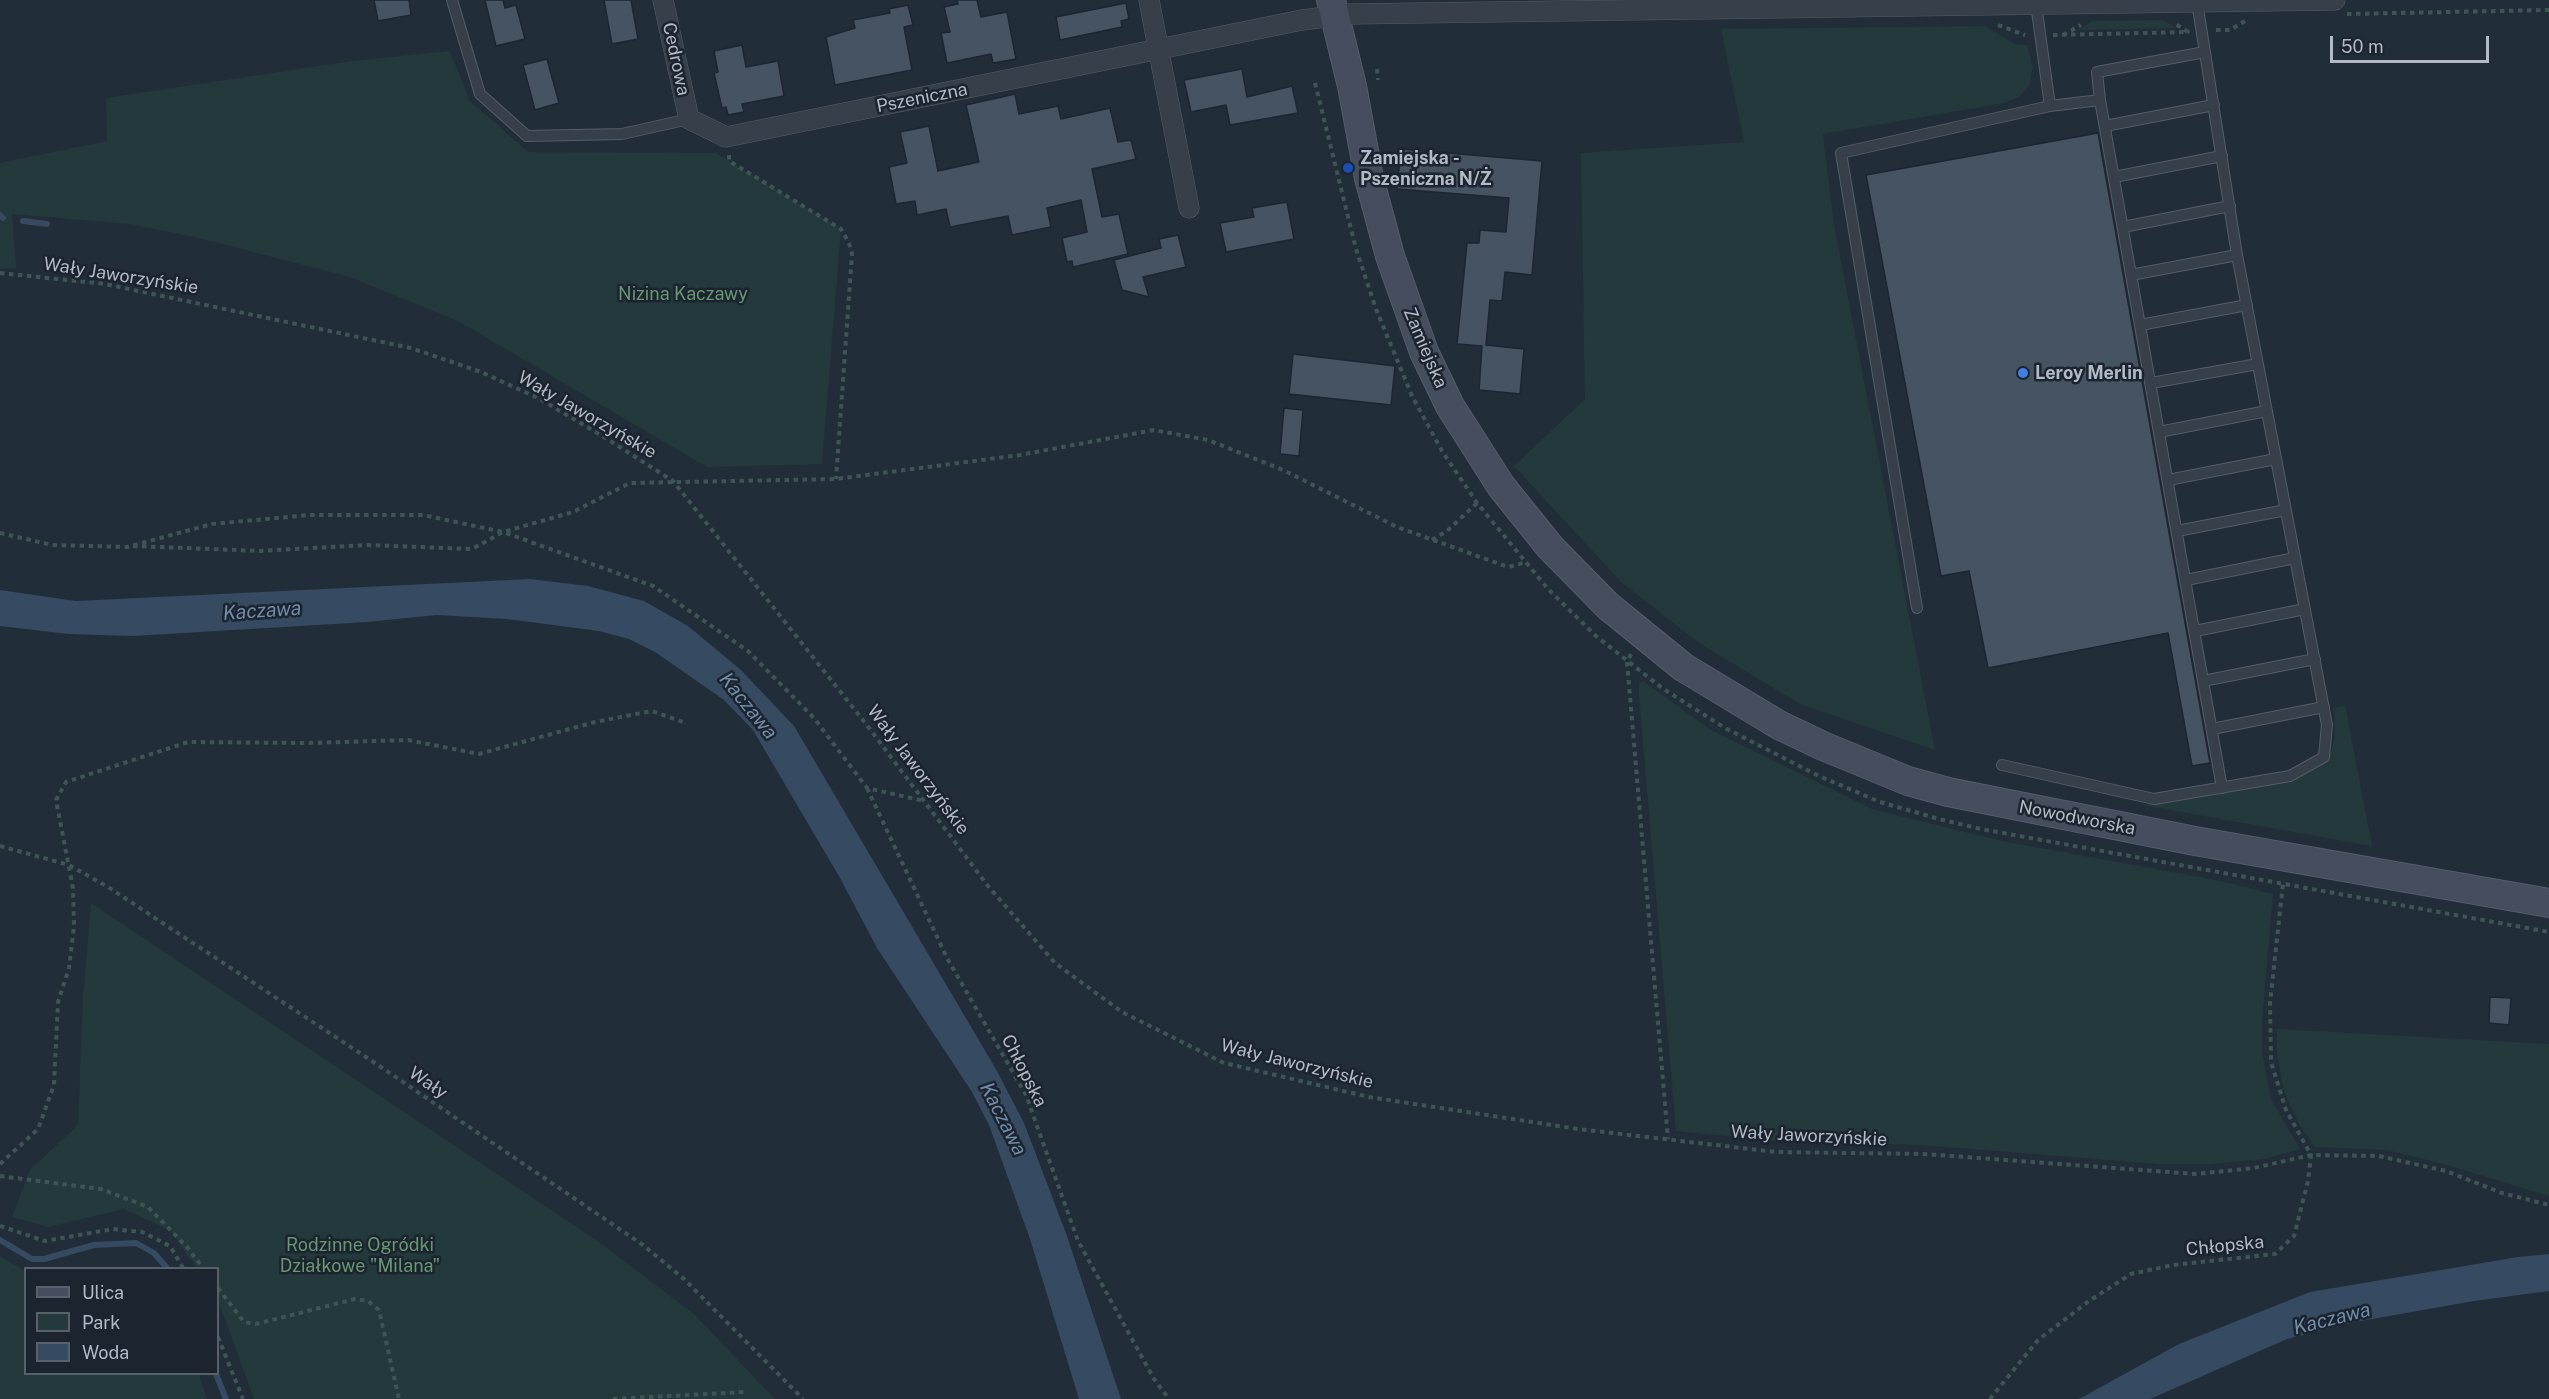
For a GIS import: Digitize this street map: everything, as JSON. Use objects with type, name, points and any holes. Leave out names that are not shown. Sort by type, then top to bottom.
[{"type":"street","name":"Cedrowa","points":[[663,0],[689,119]]},
{"type":"street","points":[[1149,0],[1189,208]]},
{"type":"street","name":"Pszeniczna","points":[[726,137],[1159,51],[1302,20],[1333,8],[1989,2],[2036,4],[2197,2],[2338,7]]},
{"type":"street","name":"Zamiejska","points":[[1333,8],[1370,178],[1388,247],[1424,352],[1450,406],[1474,448],[1550,547],[1608,606],[1640,634]]},
{"type":"street","points":[[689,119],[726,137]]},
{"type":"street","name":"Nowodworska","points":[[1640,634],[1683,667],[1779,725],[1851,759],[1908,782],[2027,808],[2549,903]]},
{"type":"lane","points":[[452,0],[480,94],[527,136],[622,134],[689,119]]},
{"type":"lane","points":[[2002,765],[2154,799],[2290,776],[2324,757],[2328,725],[2237,255],[2197,2]]},
{"type":"lane","points":[[2036,4],[2050,106]]},
{"type":"lane","points":[[2205,52],[2097,72],[2100,100],[2222,788]]},
{"type":"lane","points":[[1917,608],[1840,153],[2050,106],[2100,100]]},
{"type":"lane","points":[[2105,126],[2214,105]]},
{"type":"lane","points":[[2114,177],[2222,156]]},
{"type":"lane","points":[[2123,226],[2230,206]]},
{"type":"lane","points":[[2131,275],[2237,255]]},
{"type":"lane","points":[[2140,325],[2247,305]]},
{"type":"lane","points":[[2151,383],[2258,364]]},
{"type":"lane","points":[[2159,432],[2267,411]]},
{"type":"lane","points":[[2168,480],[2276,459]]},
{"type":"lane","points":[[2177,531],[2286,510]]},
{"type":"lane","points":[[2186,580],[2295,558]]},
{"type":"lane","points":[[2194,631],[2305,609]]},
{"type":"lane","points":[[2203,681],[2315,659]]},
{"type":"lane","points":[[2212,729],[2324,707]]},
{"type":"path","points":[[2338,7],[2549,10]]},
{"type":"path","points":[[2188,32],[2230,30],[2247,20]]},
{"type":"path","points":[[1315,83],[1356,249],[1390,348],[1442,451],[1477,503],[1548,589],[1627,662],[1662,688],[1725,728],[1819,776],[1880,802],[1981,830],[2549,932]]},
{"type":"path","points":[[726,137],[729,161],[841,229],[849,243],[852,254],[836,479]]},
{"type":"path","name":"Wały Jaworzyńskie","points":[[0,273],[105,284],[346,334],[445,358],[540,399],[673,481],[926,802],[988,886],[1055,963],[1122,1012],[1224,1063],[1369,1097],[1578,1129],[1776,1152],[1924,1154],[2196,1174],[2254,1168],[2311,1155],[2379,1156],[2446,1171],[2502,1193],[2549,1205]]},
{"type":"path","points":[[0,533],[52,545],[261,551],[367,545],[472,549],[503,532],[573,512],[630,483],[836,479],[1020,454],[1154,430],[1208,440],[1282,470],[1397,527],[1508,567],[1526,563],[1550,547]]},
{"type":"path","points":[[1432,540],[1447,531],[1477,503]]},
{"type":"path","name":"Chłopska","points":[[133,546],[212,524],[309,514],[423,515],[503,532],[653,586],[748,651],[814,718],[867,788],[947,958],[1026,1095],[1078,1241],[1168,1399]]},
{"type":"path","points":[[1640,634],[1627,662],[1668,1139]]},
{"type":"path","points":[[0,1164],[38,1129],[54,1085],[58,1002],[69,968],[74,926],[69,865],[56,800],[66,782],[188,742],[408,740],[479,754],[595,722],[652,711],[686,723]]},
{"type":"path","points":[[867,788],[926,802]]},
{"type":"path","name":"Wały","points":[[0,846],[69,865],[108,886],[643,1245],[684,1279],[803,1399]]},
{"type":"path","points":[[2286,856],[2270,1003],[2271,1062],[2282,1101],[2311,1155]]},
{"type":"path","name":"Chłopska","points":[[1990,1399],[2038,1340],[2089,1301],[2131,1274],[2173,1265],[2274,1254],[2294,1236],[2308,1181],[2311,1155]]},
{"type":"path","points":[[0,1176],[101,1189],[148,1207],[187,1247],[202,1267]]},
{"type":"path","points":[[0,1226],[45,1241],[113,1229],[142,1232],[170,1246],[182,1267]]},
{"type":"path","points":[[219,1289],[244,1322],[256,1324],[355,1299],[368,1301],[379,1310],[399,1399]]},
{"type":"path","points":[[219,1339],[243,1399]]},
{"type":"path","points":[[613,1399],[744,1392]]},
{"type":"green space","points":[[2162,20],[2177,28],[2077,30],[2093,21]]},
{"type":"green space","points":[[1985,26],[2017,45],[2027,45],[2033,67],[2029,86],[2019,97],[2004,103],[1823,134],[1834,225],[1935,750],[1800,704],[1699,643],[1621,582],[1514,466],[1585,399],[1581,153],[1744,142],[1721,29]]},
{"type":"green space","name":"Nizina Kaczawy","points":[[450,51],[470,101],[528,152],[716,153],[841,229],[822,464],[707,467],[458,321],[350,277],[195,237],[128,224],[12,214],[16,269],[0,268],[0,163],[107,141],[106,98],[352,61]]},
{"type":"green space","points":[[1643,681],[1711,730],[1872,809],[2002,841],[2216,880],[2273,894],[2262,1020],[2262,1053],[2271,1099],[2300,1149],[2264,1159],[2212,1164],[2157,1164],[1922,1145],[1777,1141],[1676,1131],[1639,696],[1639,684]]},
{"type":"green space","points":[[2345,705],[2372,846],[2142,805],[2292,780],[2328,762],[2335,737],[2334,708]]},
{"type":"green space","name":"Rodzinne Ogródki Działkowe \"Milana\"","points":[[91,903],[599,1242],[694,1314],[775,1399],[254,1399],[219,1303],[219,1267],[195,1267],[171,1231],[124,1209],[48,1227],[12,1217],[30,1170],[78,1125],[83,997]]},
{"type":"green space","points":[[2277,1029],[2549,1044],[2549,1196],[2447,1165],[2387,1150],[2315,1147],[2300,1126],[2284,1092],[2277,1055]]},
{"type":"green space","points":[[0,1256],[24,1270],[24,1375],[199,1375],[207,1399],[0,1399]]},
{"type":"water","name":"Kaczawa","points":[[530,579],[588,586],[644,601],[688,626],[741,670],[794,726],[997,1071],[1024,1123],[1067,1236],[1121,1399],[1079,1399],[1030,1239],[989,1125],[972,1092],[877,948],[840,878],[753,730],[724,700],[655,652],[629,639],[599,631],[507,619],[437,615],[367,622],[133,636],[68,634],[0,626],[0,590],[76,601]]},
{"type":"water","name":"Kaczawa","points":[[2549,1254],[2549,1291],[2474,1301],[2355,1322],[2287,1339],[2150,1399],[2079,1399],[2179,1344],[2310,1292],[2518,1257]]},
{"type":"building","points":[[374,0],[409,0],[411,15],[378,21]]},
{"type":"building","points":[[485,0],[503,0],[505,8],[516,5],[525,39],[496,46]]},
{"type":"building","points":[[604,0],[631,0],[638,39],[612,44]]},
{"type":"building","points":[[957,0],[977,0],[981,17],[1007,12],[1016,59],[993,63],[991,54],[947,63],[941,33],[950,32],[944,7],[958,4]]},
{"type":"building","points":[[1126,3],[1129,19],[1121,21],[1122,27],[1060,40],[1056,17]]},
{"type":"building","points":[[908,5],[913,25],[904,27],[912,70],[835,85],[826,37],[855,28],[853,20],[890,13],[889,9]]},
{"type":"building","points":[[742,45],[746,67],[778,61],[784,96],[742,104],[744,112],[728,115],[726,107],[722,108],[714,73],[718,72],[714,51]]},
{"type":"building","points":[[547,59],[559,103],[535,110],[523,65]]},
{"type":"building","points":[[1242,69],[1247,97],[1292,86],[1298,113],[1230,125],[1226,105],[1191,112],[1184,80]]},
{"type":"building","points":[[1015,94],[1019,114],[1058,106],[1061,119],[1110,108],[1118,142],[1131,140],[1136,159],[1092,169],[1102,217],[1119,214],[1128,254],[1073,267],[1072,261],[1067,262],[1062,238],[1087,232],[1081,200],[1047,208],[1051,227],[1012,235],[1008,216],[950,227],[946,209],[917,215],[915,201],[896,204],[889,167],[907,163],[900,132],[929,126],[938,171],[979,162],[966,105]]},
{"type":"building","name":"Leroy Merlin","points":[[2098,133],[2210,763],[2192,766],[2168,633],[1988,668],[1969,571],[1941,576],[1866,175]]},
{"type":"building","points":[[1401,149],[1542,161],[1532,275],[1505,272],[1502,301],[1490,300],[1486,345],[1524,349],[1520,394],[1479,390],[1482,346],[1457,344],[1467,243],[1479,243],[1480,230],[1506,232],[1509,198],[1397,189]]},
{"type":"building","points":[[1287,202],[1294,239],[1226,252],[1220,223],[1254,217],[1252,208]]},
{"type":"building","points":[[1178,235],[1186,267],[1143,277],[1149,297],[1122,290],[1114,260],[1161,248],[1159,239]]},
{"type":"building","points":[[1293,354],[1395,366],[1391,405],[1289,394]]},
{"type":"building","points":[[1284,408],[1303,410],[1299,456],[1280,454]]},
{"type":"building","points":[[2490,997],[2511,998],[2509,1025],[2489,1023]]},
{"type":"waterway","points":[[0,215],[3,218]]},
{"type":"waterway","points":[[23,221],[47,224]]},
{"type":"waterway","points":[[0,1240],[32,1259],[44,1259],[94,1245],[136,1243],[154,1253],[166,1267]]},
{"type":"waterway","points":[[216,1375],[226,1399]]},
{"type":"place","name":"Zamiejska - Pszeniczna N/Ż","points":[[1348,168]]},
{"type":"place","name":"Leroy Merlin","points":[[2023,373]]}]
